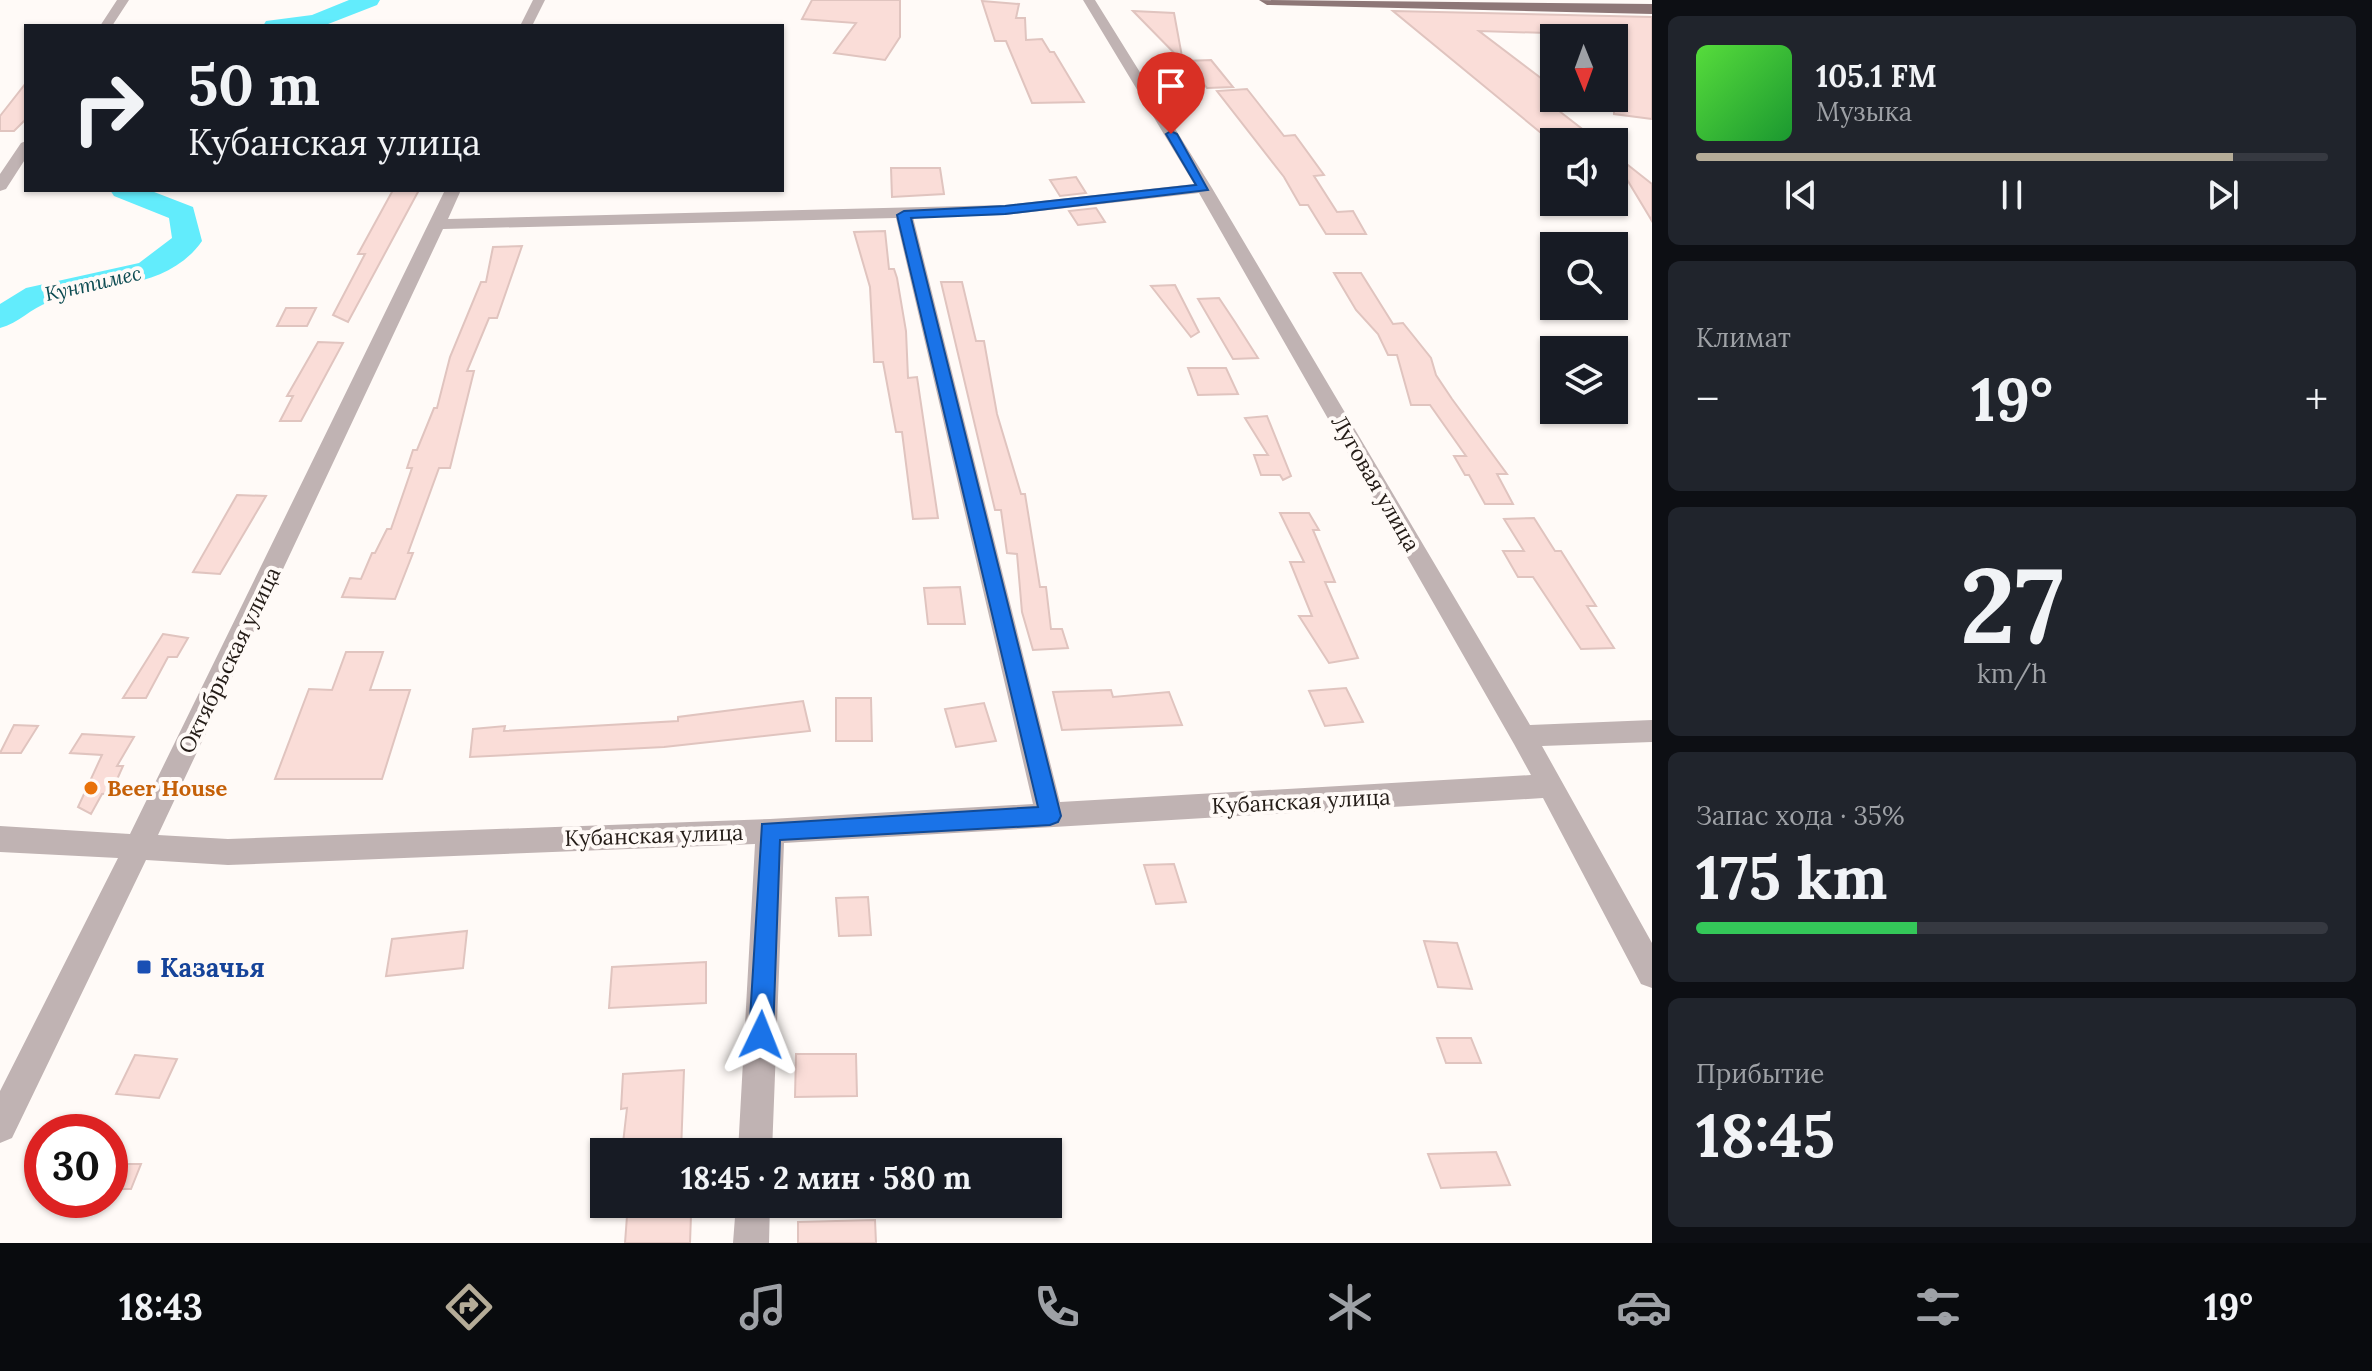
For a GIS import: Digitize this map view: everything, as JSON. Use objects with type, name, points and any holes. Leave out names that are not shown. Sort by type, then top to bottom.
[{"type":"main road","points":[[1267,0],[1652,9]]},
{"type":"street","points":[[107,24],[123,0]]},
{"type":"street","points":[[527,24],[539,0]]},
{"type":"street","name":"Луговая улица","points":[[1089,0],[1204,188],[1523,736],[1547,786],[1652,973]]},
{"type":"street","points":[[0,186],[24,149]]},
{"type":"street","points":[[438,224],[904,215],[1005,210],[1204,188]]},
{"type":"street","name":"Октябрьская улица","points":[[0,1126],[139,846],[452,192]]},
{"type":"street","points":[[904,215],[1050,816]]},
{"type":"street","points":[[1523,736],[1652,731]]},
{"type":"street","name":"Кубанская улица","points":[[0,839],[228,852],[770,831],[1547,786]]},
{"type":"street","points":[[756,1138],[770,831]]},
{"type":"street","points":[[751,1243],[752,1218]]},
{"type":"building","points":[[812,0],[900,0],[900,37],[885,60],[834,53],[856,23],[802,19]]},
{"type":"building","points":[[982,1],[1019,4],[1016,18],[1025,18],[1026,40],[1042,39],[1050,52],[1054,52],[1084,102],[1032,103],[1006,41],[995,41]]},
{"type":"building","points":[[1133,11],[1174,13],[1183,62]]},
{"type":"building","points":[[1393,11],[1652,17],[1652,119],[1614,114],[1628,112],[1628,24],[1540,24],[1540,33],[1479,31],[1540,77],[1540,112],[1560,112],[1581,128],[1540,128],[1540,132]]},
{"type":"building","points":[[1211,60],[1233,87],[1207,88],[1185,61]]},
{"type":"building","points":[[24,86],[24,121],[14,131],[0,131],[0,116]]},
{"type":"building","points":[[1247,89],[1284,136],[1295,135],[1324,175],[1314,176],[1337,212],[1353,211],[1366,234],[1326,234],[1308,205],[1300,205],[1284,177],[1217,91]]},
{"type":"building","points":[[1628,165],[1652,184],[1652,221],[1628,181]]},
{"type":"building","points":[[891,168],[940,168],[944,194],[892,197]]},
{"type":"building","points":[[1076,177],[1086,193],[1060,196],[1050,180]]},
{"type":"building","points":[[392,192],[418,192],[348,322],[333,315],[365,254],[358,254]]},
{"type":"building","points":[[1096,208],[1105,222],[1078,225],[1069,211]]},
{"type":"building","points":[[885,231],[889,269],[894,269],[897,278],[906,331],[908,378],[917,377],[938,518],[913,519],[902,432],[896,432],[883,362],[874,362],[870,287],[854,232]]},
{"type":"building","points":[[522,246],[497,318],[489,318],[467,371],[474,371],[450,468],[439,468],[408,553],[413,553],[395,599],[342,597],[350,578],[361,579],[372,553],[375,553],[387,529],[391,529],[412,468],[407,468],[413,450],[417,450],[434,408],[437,408],[450,357],[481,282],[486,282],[493,247]]},
{"type":"building","points":[[1334,273],[1361,273],[1393,324],[1403,323],[1431,358],[1436,375],[1507,474],[1497,474],[1513,504],[1485,504],[1454,456],[1466,456],[1430,405],[1411,405],[1397,355],[1388,355],[1378,334],[1356,310]]},
{"type":"building","points":[[941,282],[962,282],[976,341],[984,341],[997,414],[1021,494],[1025,494],[1040,587],[1046,587],[1051,629],[1062,629],[1068,648],[1033,650],[1022,612],[1017,554],[1007,553],[1001,510],[995,510]]},
{"type":"building","points":[[1175,285],[1199,332],[1191,337],[1151,286]]},
{"type":"building","points":[[1219,298],[1258,358],[1233,359],[1198,299]]},
{"type":"building","points":[[286,308],[316,308],[307,326],[277,326]]},
{"type":"building","points":[[318,342],[343,343],[301,421],[280,421],[293,396],[287,396]]},
{"type":"building","points":[[1188,368],[1226,368],[1238,394],[1198,395]]},
{"type":"building","points":[[1267,416],[1291,476],[1283,480],[1280,475],[1261,475],[1254,455],[1268,455],[1245,418]]},
{"type":"building","points":[[237,495],[266,496],[220,574],[193,572]]},
{"type":"building","points":[[1280,513],[1309,513],[1319,530],[1313,530],[1335,582],[1325,582],[1358,658],[1329,663],[1299,616],[1312,616],[1290,562],[1304,562]]},
{"type":"building","points":[[1534,518],[1555,551],[1561,551],[1596,606],[1587,606],[1614,648],[1581,649],[1533,577],[1518,577],[1503,551],[1524,551],[1504,519]]},
{"type":"building","points":[[960,587],[965,624],[928,624],[924,588]]},
{"type":"building","points":[[163,634],[188,638],[177,657],[168,657],[146,698],[123,698]]},
{"type":"building","points":[[346,652],[383,652],[370,690],[410,690],[382,779],[275,779],[309,689],[332,690]]},
{"type":"building","points":[[1346,688],[1363,722],[1325,726],[1309,691]]},
{"type":"building","points":[[1111,690],[1113,697],[1169,692],[1182,725],[1062,730],[1053,692]]},
{"type":"building","points":[[836,698],[871,698],[872,741],[836,741]]},
{"type":"building","points":[[803,701],[810,731],[664,747],[470,757],[473,729],[505,726],[504,731],[678,721],[678,717]]},
{"type":"building","points":[[984,703],[996,741],[956,747],[945,709]]},
{"type":"building","points":[[14,725],[38,726],[21,753],[0,753]]},
{"type":"building","points":[[82,734],[134,737],[117,766],[123,766],[111,793],[102,794],[91,814],[78,807],[102,755],[70,753]]},
{"type":"building","points":[[1174,864],[1186,902],[1156,904],[1144,865]]},
{"type":"building","points":[[868,897],[871,935],[839,936],[836,898]]},
{"type":"building","points":[[467,931],[463,968],[386,976],[392,939]]},
{"type":"building","points":[[1424,941],[1457,943],[1472,989],[1438,987]]},
{"type":"building","points":[[706,962],[706,1003],[609,1008],[612,967]]},
{"type":"building","points":[[1437,1038],[1471,1038],[1481,1063],[1446,1063]]},
{"type":"building","points":[[796,1054],[856,1054],[857,1096],[795,1097]]},
{"type":"building","points":[[135,1055],[177,1059],[159,1098],[116,1094]]},
{"type":"building","points":[[684,1070],[682,1138],[624,1138],[627,1108],[621,1109],[623,1074]]},
{"type":"building","points":[[1496,1152],[1510,1185],[1441,1188],[1428,1154]]},
{"type":"building","points":[[128,1164],[141,1164],[131,1189],[128,1189]]},
{"type":"building","points":[[627,1218],[691,1218],[690,1243],[625,1243]]},
{"type":"building","points":[[875,1220],[876,1243],[798,1243],[798,1222]]},
{"type":"waterway","name":"Кунтимес","points":[[291,24],[316,21],[369,0]]},
{"type":"waterway","name":"Кунтимес","points":[[0,318],[37,295],[149,270],[187,241],[183,213],[129,192]]},
{"type":"place","name":"Beer House","points":[[91,788]]},
{"type":"place","name":"Казачья","points":[[144,967]]},
{"type":"route","points":[[761,1035],[770,831],[1050,816],[904,215],[1005,210],[1204,188],[1171,134]]}]
